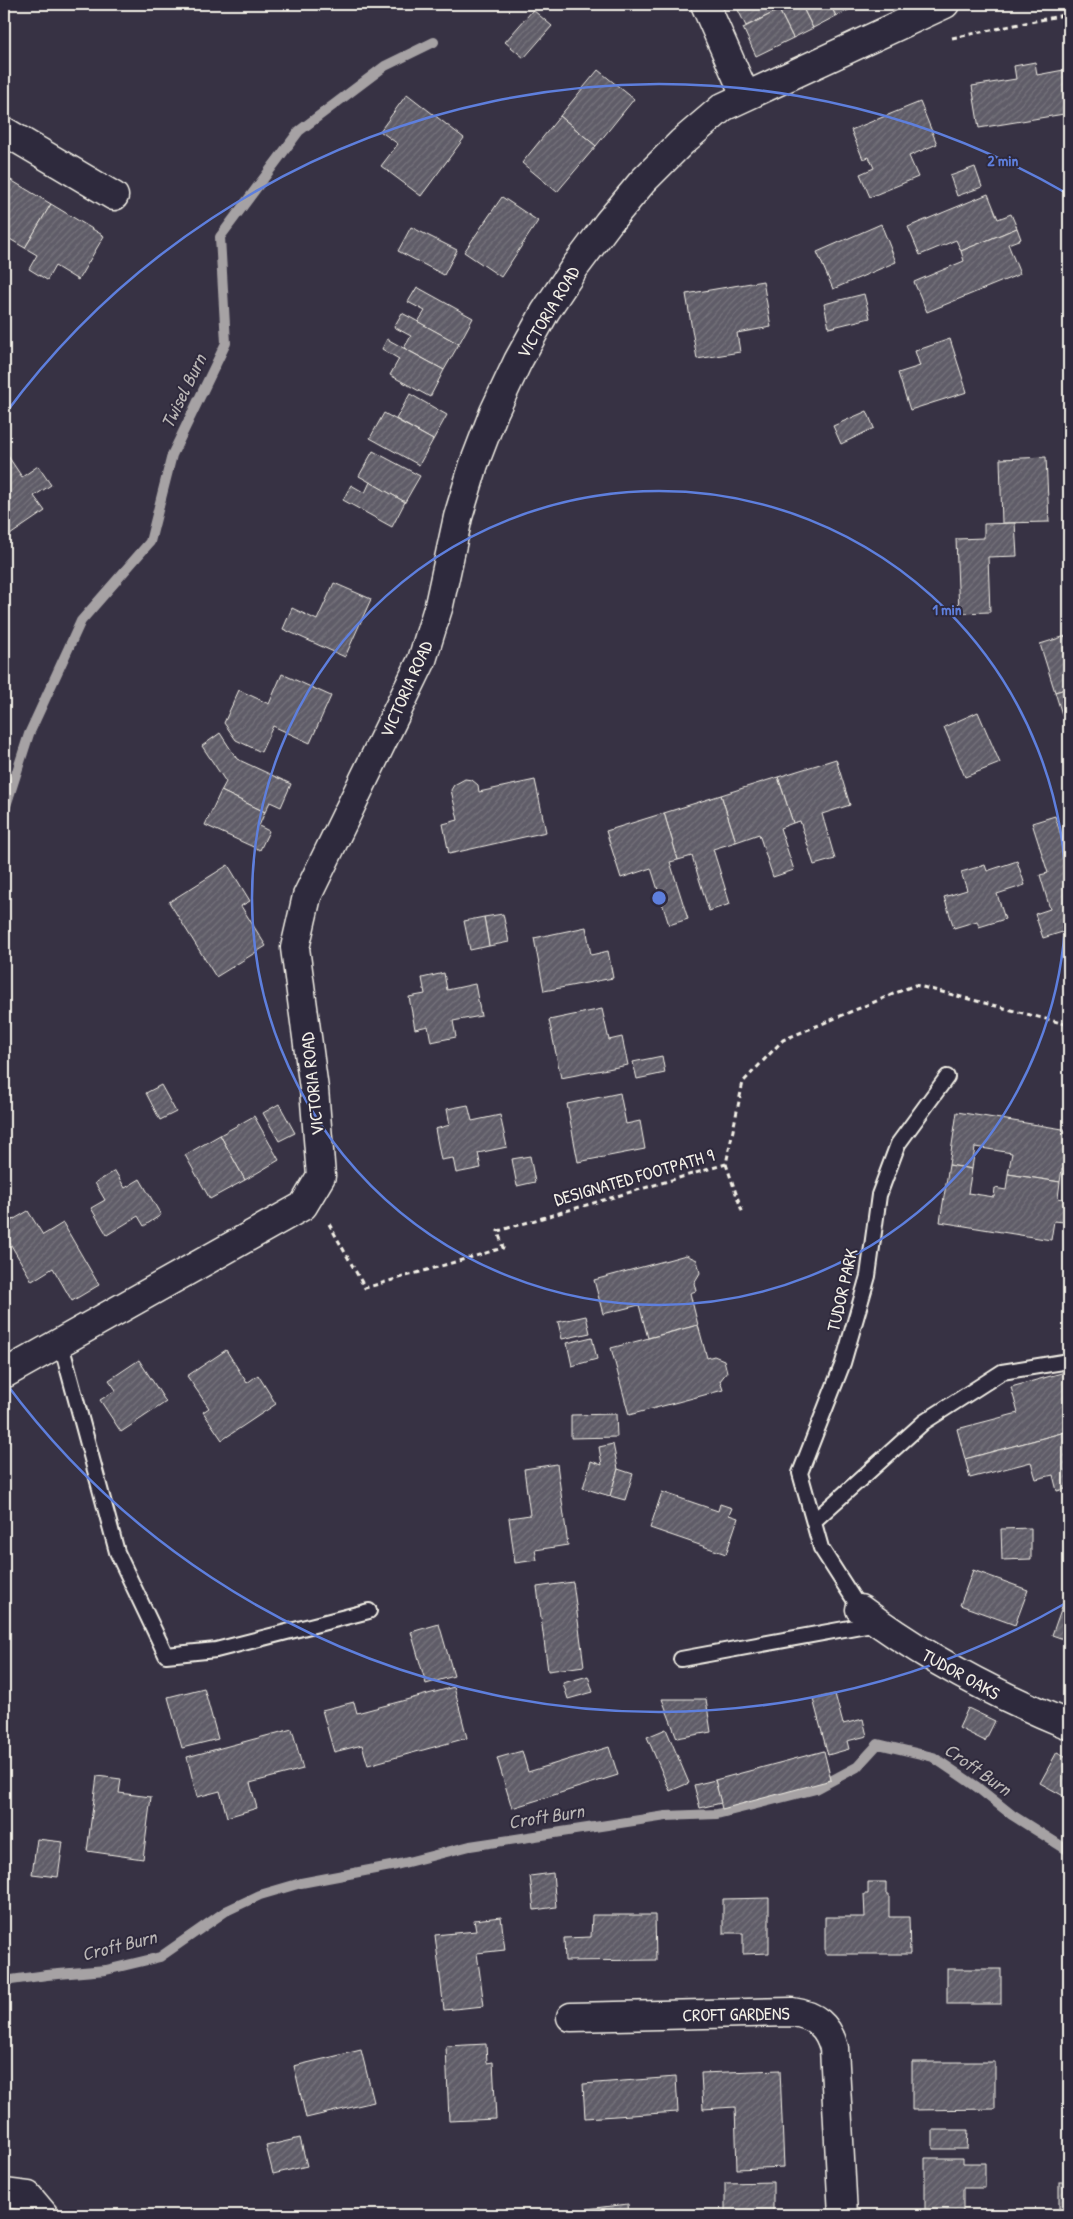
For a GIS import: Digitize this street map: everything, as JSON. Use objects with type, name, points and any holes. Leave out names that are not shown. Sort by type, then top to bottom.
[{"type":"street","points":[[706,4],[745,95]]},
{"type":"street","name":"VICTORIA ROAD","points":[[4,1374],[61,1344],[303,1206],[321,1176],[314,1089],[295,948],[307,896],[422,660],[439,605],[458,517],[474,464],[494,412],[518,361],[545,312],[575,267],[643,181],[682,142],[723,106],[945,4]]},
{"type":"street","points":[[4,131],[114,196]]},
{"type":"street","name":"TUDOR OAKS","points":[[869,1616],[921,1652],[966,1678],[1017,1704],[1069,1725]]},
{"type":"street","name":"CROFT GARDENS","points":[[571,2017],[792,2012],[814,2017],[831,2036],[834,2048],[843,2215]]},
{"type":"street","points":[[4,2193],[28,2196],[44,2215]]},
{"type":"lane","name":"TUDOR PARK","points":[[869,1616],[821,1548],[800,1473],[846,1354],[868,1276],[879,1195],[898,1144],[947,1077]]},
{"type":"lane","points":[[61,1344],[117,1552],[166,1655],[216,1650],[369,1611]]},
{"type":"lane","points":[[814,1522],[924,1422],[1002,1372],[1069,1361]]},
{"type":"lane","points":[[681,1659],[869,1616]]},
{"type":"path","name":"DESIGNATED FOOTPATH 9","points":[[311,1193],[365,1288],[503,1248],[498,1231],[726,1164],[743,1082],[783,1040],[915,985],[1069,1025]]},
{"type":"path","points":[[726,1164],[743,1214]]},
{"type":"building","points":[[735,4],[768,4],[773,13],[746,26]]},
{"type":"building","points":[[783,4],[801,4],[813,28],[793,38],[779,10],[784,7]]},
{"type":"building","points":[[801,4],[830,4],[836,16],[813,28]]},
{"type":"building","points":[[830,4],[859,4],[859,5],[836,16]]},
{"type":"building","points":[[533,10],[552,26],[524,58],[505,42]]},
{"type":"building","points":[[779,10],[793,38],[756,56],[743,28]]},
{"type":"building","points":[[1035,62],[1037,75],[1069,69],[1069,124],[1066,124],[1064,114],[979,128],[972,86],[1016,79],[1014,66]]},
{"type":"building","points":[[598,70],[634,99],[596,146],[560,116]]},
{"type":"building","points":[[407,94],[464,138],[421,196],[381,166],[398,144],[380,131]]},
{"type":"building","points":[[920,102],[937,144],[909,156],[918,177],[870,197],[860,174],[874,168],[869,157],[863,159],[851,130]]},
{"type":"building","points":[[560,116],[596,146],[557,192],[522,163]]},
{"type":"building","points":[[975,167],[982,187],[957,196],[950,176]]},
{"type":"building","points":[[4,176],[51,204],[25,248],[8,238],[4,245]]},
{"type":"building","points":[[988,194],[998,219],[1011,214],[1017,228],[961,251],[956,240],[920,255],[908,227]]},
{"type":"building","points":[[502,197],[538,221],[501,277],[464,252]]},
{"type":"building","points":[[51,204],[104,236],[78,280],[55,266],[47,280],[29,269],[37,255],[25,248]]},
{"type":"building","points":[[881,224],[896,262],[833,289],[817,252]]},
{"type":"building","points":[[411,227],[457,250],[444,275],[398,251]]},
{"type":"building","points":[[1017,228],[1021,239],[1008,244],[1020,274],[927,312],[914,282],[964,261],[961,251]]},
{"type":"building","points":[[763,281],[771,327],[737,333],[740,352],[697,359],[686,294]]},
{"type":"building","points":[[417,287],[473,318],[459,344],[418,322],[425,311],[408,302]]},
{"type":"building","points":[[864,294],[870,318],[829,328],[824,304]]},
{"type":"building","points":[[402,313],[459,344],[444,370],[404,348],[411,336],[394,327]]},
{"type":"building","points":[[387,339],[444,370],[430,397],[390,375],[399,359],[382,349]]},
{"type":"building","points":[[950,339],[967,392],[910,410],[898,373],[920,366],[915,351]]},
{"type":"building","points":[[410,394],[447,415],[433,440],[396,419]]},
{"type":"building","points":[[867,411],[874,428],[841,444],[833,426]]},
{"type":"building","points":[[384,413],[433,440],[419,465],[370,438]]},
{"type":"building","points":[[4,450],[22,477],[38,466],[51,485],[34,496],[45,511],[4,539]]},
{"type":"building","points":[[373,451],[420,476],[405,502],[359,476]]},
{"type":"building","points":[[1046,457],[1049,522],[1002,523],[1000,459]]},
{"type":"building","points":[[370,482],[405,502],[392,527],[343,500],[351,485],[365,493]]},
{"type":"building","points":[[1015,523],[1017,556],[988,557],[990,612],[959,613],[956,539],[984,538],[984,524]]},
{"type":"building","points":[[334,583],[371,599],[345,657],[283,629],[292,608],[317,620]]},
{"type":"building","points":[[1069,635],[1069,688],[1055,692],[1040,644]]},
{"type":"building","points":[[282,674],[331,696],[310,743],[273,726],[261,752],[236,740],[224,723],[239,690],[269,704]]},
{"type":"building","points":[[1069,688],[1069,737],[1055,692]]},
{"type":"building","points":[[978,712],[1000,763],[965,777],[944,727]]},
{"type":"building","points":[[220,733],[237,759],[291,784],[281,807],[270,802],[265,812],[221,791],[226,782],[202,746]]},
{"type":"building","points":[[836,759],[850,805],[822,814],[835,859],[814,865],[800,821],[793,823],[778,777]]},
{"type":"building","points":[[778,777],[793,823],[780,828],[794,870],[773,877],[759,834],[736,842],[721,795]]},
{"type":"building","points":[[465,779],[472,780],[478,785],[479,792],[535,780],[546,832],[449,854],[443,824],[458,820],[451,790],[454,785]]},
{"type":"building","points":[[221,791],[265,812],[259,826],[269,831],[260,850],[205,825]]},
{"type":"building","points":[[721,795],[736,842],[713,849],[730,904],[709,911],[692,856],[678,860],[664,813]]},
{"type":"building","points":[[664,813],[678,860],[670,862],[688,919],[669,925],[651,868],[621,878],[606,831]]},
{"type":"building","points":[[1055,816],[1069,861],[1069,930],[1043,938],[1035,914],[1050,909],[1040,875],[1048,873],[1032,823]]},
{"type":"building","points":[[1017,861],[1025,885],[997,894],[1005,919],[979,927],[977,921],[954,928],[944,897],[967,890],[961,872],[985,865],[987,871]]},
{"type":"building","points":[[228,865],[250,901],[241,906],[266,946],[216,977],[169,902]]},
{"type":"building","points":[[503,914],[509,942],[489,946],[484,917]]},
{"type":"building","points":[[484,917],[489,946],[470,950],[464,921]]},
{"type":"building","points":[[586,927],[591,955],[608,951],[613,978],[544,991],[534,938]]},
{"type":"building","points":[[444,973],[447,990],[475,984],[481,1016],[453,1021],[456,1037],[431,1042],[428,1026],[415,1029],[409,997],[425,994],[422,978]]},
{"type":"building","points":[[602,1009],[609,1040],[622,1037],[628,1065],[561,1078],[549,1020]]},
{"type":"building","points":[[662,1056],[665,1073],[637,1079],[633,1062]]},
{"type":"building","points":[[161,1085],[176,1112],[160,1120],[146,1093]]},
{"type":"building","points":[[620,1093],[626,1124],[640,1121],[645,1149],[578,1162],[567,1104]]},
{"type":"building","points":[[279,1104],[295,1133],[279,1141],[263,1113]]},
{"type":"building","points":[[468,1105],[472,1121],[500,1115],[507,1147],[478,1153],[481,1168],[456,1173],[453,1158],[441,1160],[435,1129],[450,1125],[447,1109]]},
{"type":"building","points":[[957,1112],[1069,1130],[1066,1147],[1069,1147],[1069,1170],[1062,1169],[1060,1182],[1008,1174],[1012,1153],[975,1147],[972,1169],[949,1165]]},
{"type":"building","points":[[254,1116],[279,1160],[245,1180],[220,1135]]},
{"type":"building","points":[[220,1135],[245,1180],[210,1199],[185,1155]]},
{"type":"building","points":[[530,1156],[535,1182],[517,1186],[512,1159]]},
{"type":"building","points":[[949,1165],[972,1169],[968,1193],[994,1197],[995,1188],[1006,1190],[1008,1174],[1060,1182],[1058,1198],[1068,1200],[1064,1222],[1054,1221],[1051,1240],[940,1222]]},
{"type":"building","points":[[115,1171],[125,1188],[140,1179],[161,1215],[144,1226],[138,1216],[107,1235],[91,1208],[105,1200],[95,1183]]},
{"type":"building","points":[[28,1211],[43,1235],[63,1223],[99,1285],[72,1301],[53,1268],[32,1281],[4,1233],[4,1225]]},
{"type":"building","points":[[686,1255],[697,1260],[700,1273],[694,1283],[696,1291],[690,1293],[698,1325],[648,1338],[639,1305],[603,1314],[594,1280]]},
{"type":"building","points":[[586,1316],[590,1333],[562,1339],[558,1322]]},
{"type":"building","points":[[698,1325],[707,1358],[714,1356],[724,1360],[727,1372],[720,1381],[723,1390],[629,1415],[611,1348]]},
{"type":"building","points":[[592,1337],[597,1359],[572,1366],[567,1343]]},
{"type":"building","points":[[226,1350],[247,1383],[258,1375],[276,1404],[222,1440],[203,1412],[209,1408],[187,1376]]},
{"type":"building","points":[[139,1360],[166,1402],[121,1432],[100,1400],[116,1390],[109,1380]]},
{"type":"building","points":[[1069,1371],[1069,1431],[965,1459],[957,1429],[1018,1413],[1011,1387]]},
{"type":"building","points":[[616,1414],[617,1437],[571,1438],[571,1415]]},
{"type":"building","points":[[1069,1431],[1069,1488],[1057,1491],[1053,1475],[1036,1479],[1031,1462],[970,1478],[965,1459]]},
{"type":"building","points":[[613,1444],[618,1469],[610,1496],[583,1488],[591,1461],[602,1465],[599,1447]]},
{"type":"building","points":[[557,1464],[568,1545],[535,1550],[537,1560],[515,1563],[509,1518],[530,1515],[524,1469]]},
{"type":"building","points":[[618,1469],[633,1474],[625,1500],[610,1496]]},
{"type":"building","points":[[662,1492],[718,1511],[720,1504],[732,1508],[729,1515],[738,1518],[726,1554],[650,1528]]},
{"type":"building","points":[[1031,1528],[1031,1559],[1002,1560],[1001,1529]]},
{"type":"building","points":[[973,1570],[1028,1590],[1015,1625],[960,1605]]},
{"type":"building","points":[[573,1582],[584,1666],[548,1671],[537,1587]]},
{"type":"building","points":[[1066,1595],[1069,1596],[1069,1641],[1052,1635]]},
{"type":"building","points":[[439,1624],[454,1676],[426,1684],[411,1632]]},
{"type":"building","points":[[588,1676],[593,1692],[568,1699],[563,1683]]},
{"type":"building","points":[[454,1687],[467,1738],[368,1765],[362,1745],[334,1752],[322,1710],[354,1702],[357,1713]]},
{"type":"building","points":[[204,1688],[218,1739],[182,1748],[168,1697]]},
{"type":"building","points":[[835,1694],[843,1724],[863,1719],[867,1736],[847,1741],[849,1749],[828,1755],[813,1699]]},
{"type":"building","points":[[662,1699],[706,1699],[711,1732],[677,1738]]},
{"type":"building","points":[[968,1708],[995,1721],[985,1741],[959,1728]]},
{"type":"building","points":[[292,1729],[303,1769],[250,1783],[257,1808],[227,1817],[220,1791],[197,1797],[187,1757]]},
{"type":"building","points":[[666,1729],[689,1783],[670,1791],[647,1737]]},
{"type":"building","points":[[609,1747],[618,1775],[512,1808],[497,1758],[522,1751],[528,1772]]},
{"type":"building","points":[[824,1751],[831,1780],[722,1809],[715,1780]]},
{"type":"building","points":[[1057,1752],[1069,1758],[1069,1799],[1040,1783]]},
{"type":"building","points":[[97,1776],[121,1779],[119,1793],[151,1797],[143,1859],[87,1851]]},
{"type":"building","points":[[715,1780],[721,1803],[700,1808],[694,1785]]},
{"type":"building","points":[[37,1839],[63,1842],[58,1877],[32,1874]]},
{"type":"building","points":[[553,1873],[556,1907],[534,1910],[530,1876]]},
{"type":"building","points":[[868,1882],[886,1882],[886,1894],[889,1894],[889,1917],[909,1917],[910,1954],[825,1954],[825,1917],[865,1917],[864,1894],[868,1894]]},
{"type":"building","points":[[769,1898],[769,1953],[743,1954],[743,1933],[723,1933],[723,1899]]},
{"type":"building","points":[[592,1915],[655,1915],[656,1960],[565,1961],[564,1938],[591,1937]]},
{"type":"building","points":[[501,1917],[505,1950],[477,1953],[484,2006],[444,2010],[435,1935],[476,1931],[474,1920]]},
{"type":"building","points":[[947,1969],[1001,1969],[1001,2004],[947,2004]]},
{"type":"building","points":[[486,2044],[487,2063],[493,2062],[496,2119],[449,2121],[446,2046]]},
{"type":"building","points":[[361,2050],[374,2102],[306,2118],[294,2066]]},
{"type":"building","points":[[912,2062],[995,2062],[995,2109],[912,2110]]},
{"type":"building","points":[[780,2070],[784,2167],[737,2169],[735,2107],[703,2109],[701,2073]]},
{"type":"building","points":[[676,2077],[678,2112],[585,2118],[583,2084]]},
{"type":"building","points":[[933,2130],[968,2130],[967,2149],[933,2149]]},
{"type":"building","points":[[300,2138],[307,2166],[273,2174],[266,2146]]},
{"type":"building","points":[[925,2158],[963,2158],[963,2163],[985,2163],[985,2188],[963,2188],[963,2215],[925,2215]]},
{"type":"building","points":[[773,2182],[773,2215],[725,2215],[725,2183]]},
{"type":"building","points":[[1059,2182],[1069,2182],[1069,2215],[1059,2215]]},
{"type":"building","points":[[628,2204],[629,2215],[587,2215],[586,2209]]},
{"type":"waterway","name":"Twisel Burn","points":[[4,812],[29,734],[81,621],[150,542],[172,455],[226,343],[220,237],[299,131],[385,66],[434,42]]},
{"type":"waterway","name":"Croft Burn","points":[[4,1981],[106,1970],[160,1957],[226,1911],[260,1895],[301,1883],[396,1865],[470,1846],[666,1816],[717,1814],[816,1789],[857,1767],[878,1744],[933,1757],[977,1787],[1012,1815],[1069,1851]]}]
